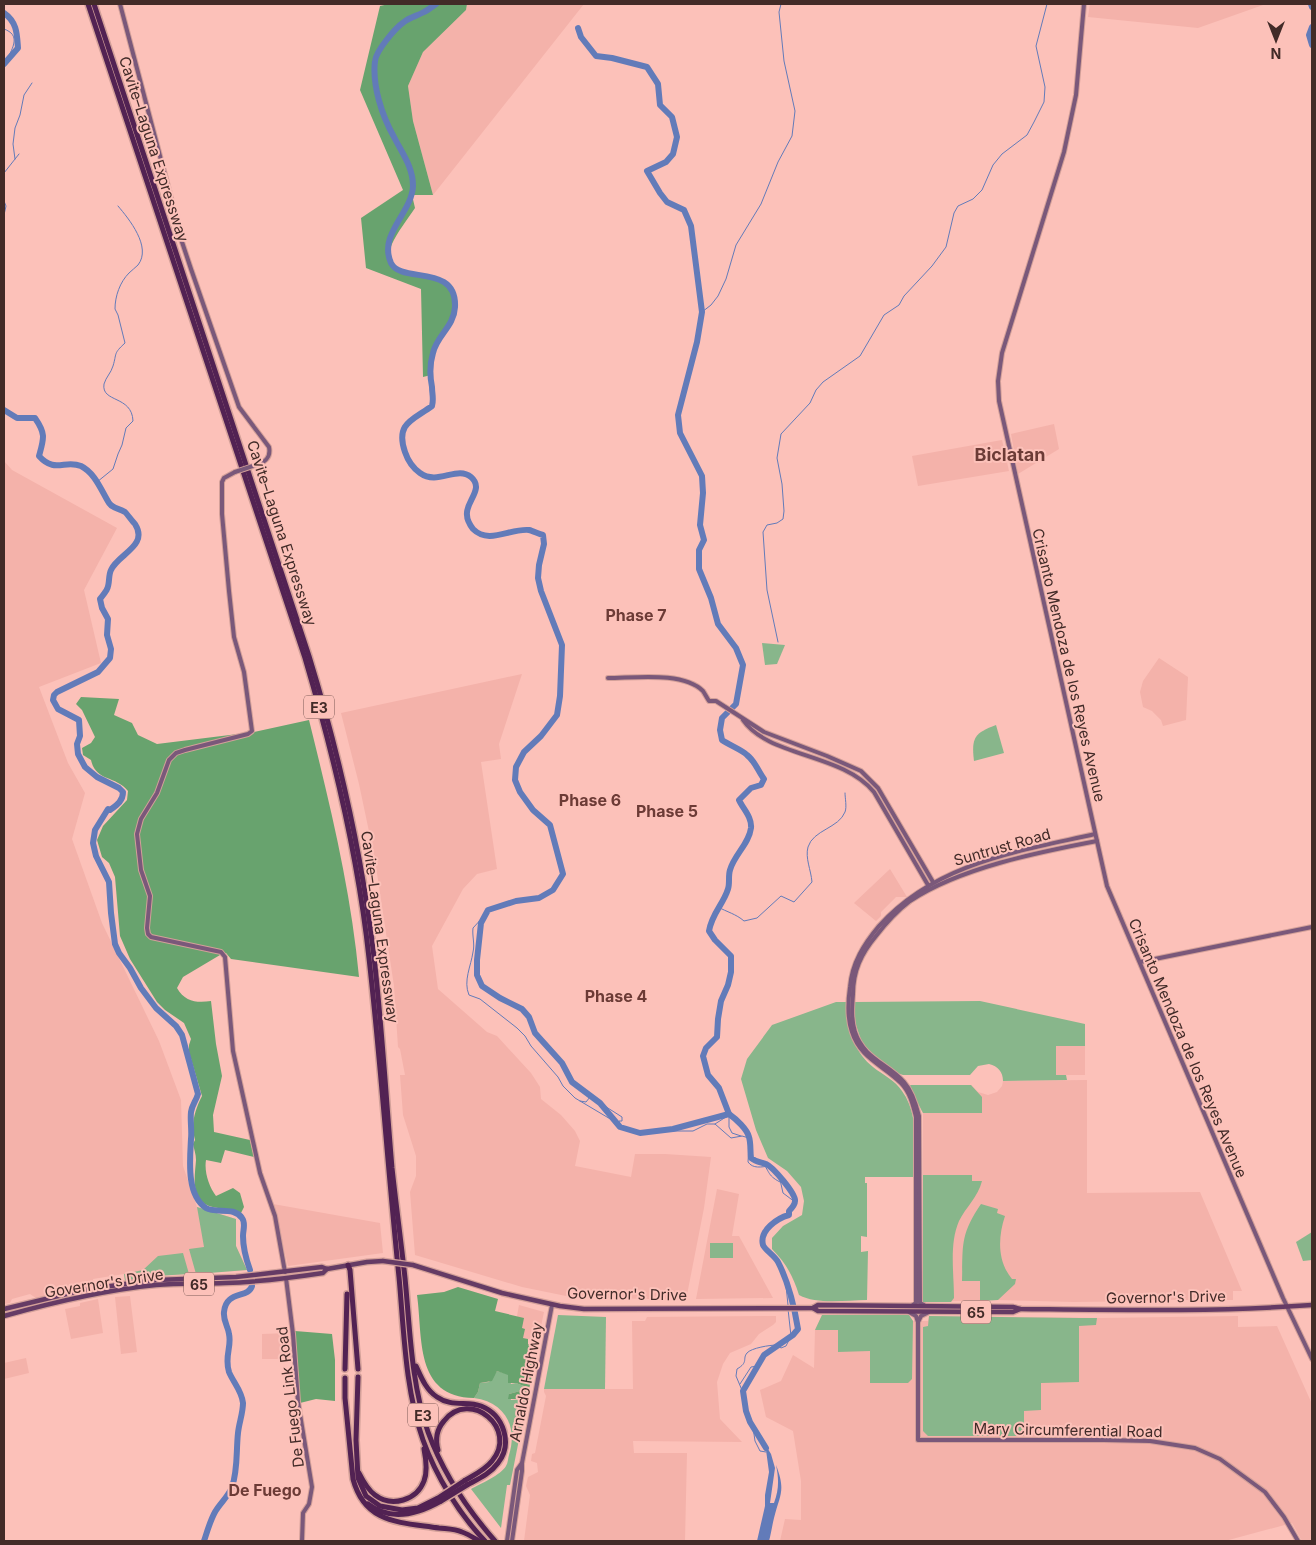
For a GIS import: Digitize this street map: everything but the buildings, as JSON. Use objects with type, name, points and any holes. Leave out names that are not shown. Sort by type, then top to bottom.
[{"type":"highway","name":"Cavite–Laguna Expressway","points":[[88,4],[322,717],[341,793],[358,879],[369,956],[406,1358],[413,1402],[422,1439],[445,1487],[485,1541]]},
{"type":"highway","name":"Cavite–Laguna Expressway","points":[[94,4],[309,656],[327,716],[359,855],[374,956],[392,1168],[413,1357],[423,1414],[435,1450],[444,1469],[470,1511],[495,1541]]},
{"type":"highway","points":[[344,1369],[348,1265]]},
{"type":"highway","points":[[348,1265],[350,1270],[358,1369]]},
{"type":"highway","points":[[413,1357],[425,1384],[434,1396],[447,1402],[482,1406],[492,1412],[505,1432],[505,1445],[500,1461],[488,1473],[466,1483]]},
{"type":"highway","points":[[345,1378],[352,1473],[356,1487],[370,1510],[380,1517],[462,1532],[479,1541]]},
{"type":"highway","points":[[358,1378],[357,1466],[359,1483],[364,1492],[370,1500],[380,1506],[396,1510],[412,1510],[440,1499]]},
{"type":"highway","points":[[361,1497],[375,1509],[386,1513],[420,1512],[466,1483],[495,1458],[500,1440],[498,1430],[492,1420],[483,1413],[473,1410],[461,1410],[451,1414],[443,1421],[436,1439],[444,1469]]},
{"type":"highway","points":[[357,1466],[362,1480],[376,1496],[390,1501],[405,1500],[418,1491],[425,1478],[426,1460],[422,1439]]},
{"type":"main road","name":"Governor's Drive","points":[[4,1316],[76,1298],[158,1285],[241,1280],[286,1275],[322,1267],[327,1269],[383,1261],[413,1265],[484,1288],[552,1305],[584,1309],[926,1306],[1013,1307],[1020,1309],[1157,1309],[1312,1304]]},
{"type":"main road","name":"Governor's Drive","points":[[4,1309],[95,1288],[157,1280],[241,1280]]},
{"type":"main road","points":[[30,1302],[31,1308]]},
{"type":"main road","name":"Governor's Drive","points":[[816,1308],[1013,1312],[1020,1309]]},
{"type":"street","name":"De Fuego Link Road","points":[[120,4],[178,230],[191,269],[239,406],[269,447],[270,453],[267,459],[235,472],[224,478],[222,482],[222,514],[234,637],[244,672],[252,731],[248,734],[185,750],[172,756],[165,767],[157,793],[141,819],[137,834],[141,870],[150,890],[148,934],[151,937],[221,952],[225,957],[233,1051],[238,1078],[260,1173],[276,1216],[286,1275],[298,1402],[312,1487],[309,1504],[304,1513],[302,1541]]},
{"type":"street","name":"Crisanto Mendoza de los Reyes Avenue","points":[[1084,4],[1076,95],[1070,128],[1055,184],[1002,353],[998,391],[1107,886],[1287,1306],[1312,1359]]},
{"type":"street","points":[[608,678],[672,678],[694,685],[704,692],[709,701],[717,702]]},
{"type":"street","points":[[713,696],[717,702],[764,732],[861,771],[878,788],[933,882]]},
{"type":"street","points":[[743,720],[748,728],[761,736],[785,748],[828,762],[857,775],[867,783],[928,885]]},
{"type":"street","name":"Suntrust Road","points":[[902,1082],[866,1056],[857,1044],[852,1032],[849,1017],[850,982],[855,962],[866,943],[894,911],[933,882],[984,861],[1095,834]]},
{"type":"street","name":"Suntrust Road","points":[[902,1082],[868,1054],[860,1044],[853,1027],[852,988],[856,968],[864,952],[878,932],[896,913],[911,901],[960,877],[1011,860],[1097,841]]},
{"type":"street","points":[[1140,962],[1312,927]]},
{"type":"street","points":[[902,1082],[912,1100],[916,1121],[916,1303],[910,1306]]},
{"type":"street","points":[[902,1082],[912,1094],[919,1116],[920,1303],[926,1306]]},
{"type":"street","name":"Arnaldo Highway","points":[[512,1541],[522,1463],[552,1305]]},
{"type":"street","points":[[907,1311],[916,1316],[918,1322]]},
{"type":"street","points":[[918,1322],[920,1316],[932,1311]]},
{"type":"street","name":"Mary Circumferential Road","points":[[918,1322],[918,1440],[1150,1441],[1195,1448],[1220,1458],[1264,1492],[1284,1517],[1298,1541]]},
{"type":"street","name":"Arnaldo Highway","points":[[507,1541],[517,1470],[522,1463]]},
{"type":"shaded area","points":[[467,4],[584,4],[433,195],[413,121],[408,86],[423,52],[466,10]]},
{"type":"shaded area","points":[[1090,4],[1263,5],[1198,28],[1088,17]]},
{"type":"shaded area","points":[[1054,424],[1059,449],[1018,474],[1011,434]]},
{"type":"shaded area","points":[[1002,440],[1009,471],[918,486],[912,456]]},
{"type":"shaded area","points":[[4,461],[12,470],[117,528],[84,590],[101,663],[39,687],[68,763],[85,793],[72,839],[102,923],[159,1041],[181,1100],[183,1166],[197,1207],[236,1219],[236,1246],[247,1270],[156,1276],[125,1281],[124,1274],[93,1279],[94,1285],[36,1298],[30,1294],[12,1299],[10,1303],[4,1304]]},
{"type":"shaded area","points":[[1159,658],[1188,677],[1186,720],[1163,726],[1161,720],[1152,711],[1143,707],[1140,692],[1143,681]]},
{"type":"shaded area","points":[[522,674],[499,744],[501,759],[481,762],[497,869],[477,874],[463,889],[432,946],[438,989],[487,1032],[497,1036],[531,1073],[540,1087],[541,1099],[561,1115],[575,1131],[580,1141],[575,1166],[631,1177],[635,1154],[711,1157],[704,1208],[686,1300],[571,1297],[522,1287],[415,1255],[410,1192],[416,1176],[416,1156],[403,1115],[400,1075],[405,1075],[398,1047],[394,986],[375,860],[359,784],[341,713]]},
{"type":"shaded area","points":[[890,869],[907,897],[896,897],[881,912],[881,916],[876,921],[854,903]]},
{"type":"shaded area","points":[[1056,1046],[1085,1046],[1085,1075],[1056,1075]]},
{"type":"shaded area","points":[[1087,1080],[1087,1193],[1200,1192],[1242,1291],[1233,1291],[1233,1300],[1168,1300],[1168,1302],[1163,1302],[1159,1297],[1154,1297],[1152,1301],[1074,1302],[998,1300],[923,1302],[923,1113],[909,1086],[971,1085],[978,1092],[988,1095],[997,1092],[1002,1086],[1003,1081]]},
{"type":"shaded area","points":[[717,1189],[739,1194],[732,1236],[739,1236],[773,1298],[696,1299]]},
{"type":"shaded area","points":[[273,1204],[380,1223],[383,1253],[288,1266]]},
{"type":"shaded area","points":[[130,1296],[137,1352],[121,1354],[115,1297]]},
{"type":"shaded area","points":[[98,1299],[103,1333],[71,1339],[65,1309]]},
{"type":"shaded area","points":[[519,1305],[544,1312],[538,1341],[523,1338],[522,1328],[517,1316]]},
{"type":"shaded area","points":[[822,1315],[909,1315],[913,1321],[928,1321],[929,1316],[1102,1318],[1238,1316],[1238,1327],[1277,1326],[1312,1404],[1312,1541],[1302,1541],[1292,1523],[1225,1541],[780,1541],[785,1519],[801,1520],[801,1481],[793,1431],[766,1417],[760,1390],[781,1381],[793,1355],[814,1368],[815,1330]]},
{"type":"shaded area","points":[[776,1316],[776,1322],[759,1334],[751,1344],[730,1353],[723,1364],[717,1382],[720,1419],[742,1442],[633,1441],[634,1453],[687,1453],[685,1541],[524,1541],[530,1495],[526,1486],[528,1477],[538,1472],[537,1463],[531,1461],[532,1454],[535,1453],[546,1396],[544,1389],[633,1389],[632,1321],[645,1321],[647,1317]]},
{"type":"shaded area","points":[[289,1333],[290,1359],[262,1359],[262,1334]]},
{"type":"shaded area","points":[[26,1358],[29,1373],[4,1379],[4,1363]]},
{"type":"green space","points":[[389,4],[467,4],[466,10],[423,52],[408,86],[413,121],[433,195],[412,195],[415,208],[394,240],[389,257],[393,266],[402,271],[439,279],[449,286],[455,296],[456,305],[454,318],[434,348],[431,375],[423,377],[421,289],[366,268],[361,218],[403,190],[360,90],[380,6]]},
{"type":"green space","points":[[762,643],[785,645],[777,664],[765,665]]},
{"type":"green space","points":[[81,697],[119,699],[114,715],[132,723],[138,735],[157,744],[254,732],[309,720],[345,880],[359,977],[231,959],[226,953],[183,977],[177,988],[188,999],[201,1002],[211,1001],[222,1076],[213,1115],[214,1132],[250,1140],[254,1157],[225,1150],[221,1163],[206,1160],[206,1174],[216,1196],[233,1188],[240,1193],[244,1207],[241,1213],[209,1206],[199,1198],[196,1192],[193,1123],[202,1096],[189,1052],[191,1039],[184,1023],[157,1002],[130,959],[120,936],[115,877],[109,863],[102,857],[97,840],[103,826],[127,800],[128,791],[117,782],[97,772],[91,760],[83,755],[82,748],[91,743],[95,737],[82,710],[76,704]]},
{"type":"green space","points":[[996,725],[1004,753],[974,761],[973,746],[976,737],[983,731]]},
{"type":"green space","points":[[980,1001],[1085,1024],[1085,1046],[1056,1046],[1056,1075],[1066,1075],[1067,1080],[1003,1081],[999,1070],[989,1064],[978,1066],[970,1075],[903,1075],[879,1060],[862,1043],[855,1022],[854,1002]]},
{"type":"green space","points":[[836,1002],[846,1002],[852,1038],[860,1053],[873,1067],[899,1087],[907,1100],[914,1121],[915,1177],[865,1177],[865,1183],[867,1183],[867,1237],[861,1236],[861,1252],[868,1251],[867,1300],[823,1301],[799,1295],[788,1270],[772,1249],[772,1238],[783,1226],[802,1215],[804,1201],[801,1187],[787,1171],[768,1158],[756,1130],[741,1079],[747,1059],[772,1025]]},
{"type":"green space","points":[[971,1085],[982,1097],[982,1113],[923,1113],[909,1086]]},
{"type":"green space","points":[[923,1175],[972,1175],[972,1181],[982,1181],[978,1192],[959,1221],[956,1230],[953,1249],[954,1298],[951,1302],[923,1302]]},
{"type":"green space","points":[[981,1204],[998,1209],[997,1213],[1005,1216],[1000,1240],[1001,1257],[1007,1272],[1012,1279],[1016,1279],[1015,1284],[998,1300],[980,1301],[980,1281],[962,1281],[962,1258],[966,1232]]},
{"type":"green space","points":[[197,1207],[236,1219],[236,1246],[247,1270],[196,1274],[189,1249],[204,1247]]},
{"type":"green space","points":[[1312,1232],[1312,1260],[1303,1261],[1296,1242]]},
{"type":"green space","points":[[710,1243],[733,1243],[733,1258],[710,1258]]},
{"type":"green space","points":[[183,1253],[189,1274],[156,1276],[125,1281],[124,1274],[143,1270],[158,1256]]},
{"type":"green space","points":[[458,1287],[498,1299],[495,1311],[524,1318],[522,1328],[525,1329],[523,1338],[528,1339],[528,1344],[538,1346],[527,1399],[508,1399],[509,1394],[520,1391],[524,1386],[508,1383],[508,1375],[497,1371],[492,1381],[480,1383],[474,1398],[455,1395],[441,1387],[431,1376],[425,1362],[422,1346],[417,1295],[444,1292]]},
{"type":"green space","points":[[558,1315],[606,1317],[605,1389],[544,1389]]},
{"type":"green space","points":[[822,1315],[909,1315],[913,1321],[912,1379],[908,1383],[870,1383],[870,1351],[838,1352],[838,1330],[815,1330]]},
{"type":"green space","points":[[929,1316],[1097,1318],[1096,1325],[1079,1326],[1079,1382],[1041,1383],[1041,1410],[1024,1411],[1024,1436],[928,1436],[923,1431],[923,1327],[928,1326]]},
{"type":"green space","points":[[295,1331],[332,1334],[335,1360],[335,1401],[316,1399],[300,1403]]},
{"type":"green space","points":[[497,1371],[508,1374],[511,1384],[516,1383],[524,1386],[520,1391],[509,1394],[511,1400],[527,1399],[510,1485],[507,1485],[501,1528],[471,1489],[500,1473],[508,1462],[512,1435],[506,1417],[494,1405],[485,1400],[474,1398],[480,1383],[489,1382]]},
{"type":"water","points":[[758,1433],[771,1454],[775,1468],[770,1503],[774,1503],[778,1489],[776,1465],[781,1481],[781,1492],[769,1541],[757,1541],[765,1506],[769,1472],[766,1450]]},
{"type":"waterway","points":[[436,4],[409,19],[391,34],[376,57],[374,70],[382,110],[413,179],[411,196],[392,233],[389,243],[388,252],[391,263],[397,269],[406,273],[428,276],[438,279],[447,285],[453,293],[455,307],[452,320],[438,341],[432,357],[432,406],[408,423],[402,435],[403,442],[409,461],[420,473],[434,477],[460,473],[471,477],[476,486],[467,510],[467,517],[473,529],[479,534],[493,536],[529,530],[543,535],[544,544],[538,578],[541,591],[562,645],[560,696],[557,715],[541,736],[524,752],[516,767],[515,780],[520,792],[533,810],[550,825],[563,874],[553,890],[539,898],[516,901],[488,910],[481,923],[477,975],[482,986],[522,1009],[529,1017],[535,1033],[562,1063],[572,1082],[600,1103],[620,1127],[640,1133],[673,1129],[729,1114],[741,1124],[748,1134],[751,1158],[766,1164],[774,1170],[792,1193],[795,1202],[789,1211],[789,1215],[770,1226],[764,1234],[763,1245],[777,1260],[782,1270],[793,1303],[798,1329],[793,1335],[764,1355],[743,1391],[750,1422],[766,1448]]},
{"type":"waterway","points":[[702,312],[718,296],[726,279],[736,245],[761,204],[778,162],[792,136],[795,111],[784,61],[779,12],[781,4]]},
{"type":"waterway","points":[[778,642],[767,590],[763,532],[767,525],[777,523],[783,519],[782,484],[777,458],[781,434],[810,403],[816,390],[823,382],[860,356],[884,315],[899,305],[904,296],[932,266],[946,247],[954,213],[958,206],[973,199],[982,190],[993,165],[1002,154],[1027,135],[1044,102],[1045,87],[1036,46],[1047,4]]},
{"type":"waterway","points":[[4,13],[14,24],[18,48],[4,64]]},
{"type":"waterway","points":[[1312,27],[1309,35],[1312,45]]},
{"type":"waterway","points":[[578,28],[581,37],[596,56],[647,67],[658,84],[660,105],[672,117],[677,137],[673,154],[666,162],[647,171],[667,202],[684,210],[691,226],[702,312],[697,342],[678,415],[680,433],[702,476],[703,493],[700,525],[704,540],[699,550],[699,569],[711,598],[718,624],[736,648],[743,665],[736,704],[722,718],[720,730],[722,740],[750,757],[764,779],[761,785],[751,788],[739,800],[750,820],[750,834],[729,872],[728,889],[710,925],[709,931],[731,956],[731,972],[721,1001],[717,1037],[706,1048],[703,1056],[708,1075],[719,1088],[729,1114]]},
{"type":"waterway","points":[[4,29],[14,38],[7,60]]},
{"type":"waterway","points":[[15,159],[13,144],[15,128],[24,95],[32,83]]},
{"type":"waterway","points":[[4,173],[19,154]]},
{"type":"waterway","points":[[4,201],[6,206],[4,215]]},
{"type":"waterway","points":[[97,482],[113,469],[126,428],[133,421],[128,407],[107,394],[104,390],[104,384],[116,354],[125,343],[115,309],[117,294],[126,277],[142,258],[141,242],[128,218],[118,206]]},
{"type":"waterway","points":[[4,410],[17,418],[35,418],[43,436],[39,456],[50,464],[75,464],[86,469],[94,477],[111,505],[125,512],[135,524],[138,532],[135,544],[111,570],[108,587],[100,599],[108,619],[107,635],[111,649],[110,658],[98,672],[57,692],[53,700],[58,709],[79,720],[78,754],[85,767],[97,777],[123,792],[121,800],[110,810],[108,809],[95,830],[93,843],[96,856],[109,882],[115,944],[141,988],[156,1008],[176,1026],[182,1035],[198,1094],[192,1107],[191,1115],[190,1166],[192,1186],[195,1195],[206,1208],[234,1212],[242,1218],[244,1224],[244,1249],[250,1270]]},
{"type":"waterway","points":[[718,907],[744,921],[757,918],[781,896],[794,902],[812,882],[808,847],[815,837],[842,817],[846,810],[845,793]]},
{"type":"waterway","points":[[484,916],[473,928],[474,949],[467,979],[469,995],[480,999],[517,1028],[558,1077],[563,1086],[575,1098],[617,1123]]},
{"type":"waterway","points":[[580,1101],[586,1102],[590,1097],[595,1099]]},
{"type":"waterway","points":[[600,1103],[622,1117],[619,1125]]},
{"type":"waterway","points":[[729,1114],[729,1127],[732,1133],[741,1136]]},
{"type":"waterway","points":[[715,1124],[729,1115]]},
{"type":"waterway","points":[[656,1131],[693,1131],[707,1124],[715,1124],[731,1138],[742,1136],[749,1138]]},
{"type":"waterway","points":[[749,1145],[748,1162],[752,1166],[757,1167],[769,1166]]},
{"type":"waterway","points":[[762,1163],[770,1175],[780,1182]]},
{"type":"waterway","points":[[779,1175],[783,1193],[795,1202]]},
{"type":"waterway","points":[[785,1276],[788,1305]]},
{"type":"waterway","points":[[204,1541],[213,1515],[230,1491],[234,1481],[238,1433],[243,1407],[241,1395],[229,1372],[230,1339],[224,1312],[229,1300],[250,1290],[252,1286]]},
{"type":"waterway","points":[[744,1395],[736,1376],[737,1369],[743,1364],[747,1353],[752,1350],[777,1345],[781,1348],[786,1346],[791,1336],[788,1309]]},
{"type":"waterway","points":[[740,1384],[751,1367],[758,1366]]},
{"type":"waterway","points":[[753,1427],[755,1441],[760,1451],[766,1452]]},
{"type":"district","name":"Biclatan","points":[[1010,454]]},
{"type":"district","name":"Phase 7","points":[[636,615]]},
{"type":"district","name":"Phase 6","points":[[590,800]]},
{"type":"district","name":"Phase 5","points":[[667,811]]},
{"type":"district","name":"Phase 4","points":[[616,996]]},
{"type":"district","name":"De Fuego","points":[[265,1490]]}]
